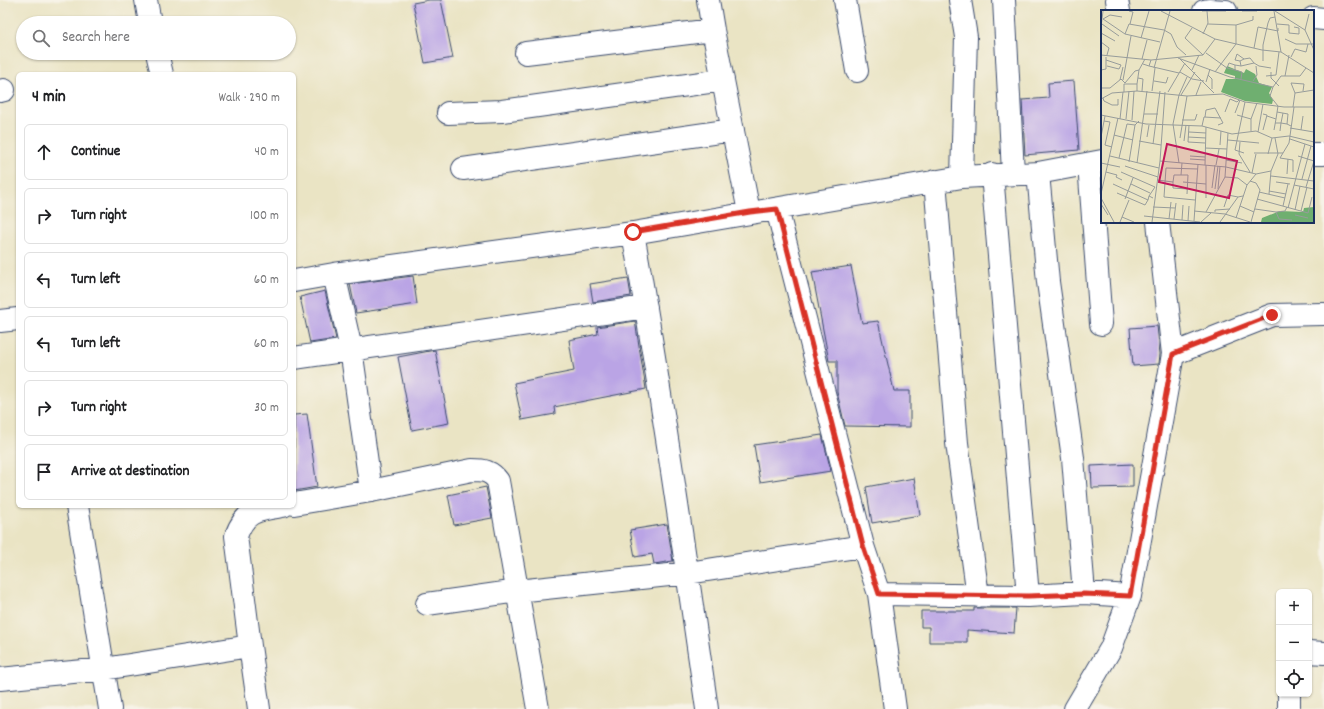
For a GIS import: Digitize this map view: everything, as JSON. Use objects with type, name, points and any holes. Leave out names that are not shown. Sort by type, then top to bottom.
[{"type":"street","points":[[146,0],[149,16]]},
{"type":"street","points":[[708,0],[750,212]]},
{"type":"street","points":[[845,0],[857,71]]},
{"type":"street","points":[[960,0],[966,37],[962,177]]},
{"type":"street","points":[[1004,0],[1013,173]]},
{"type":"street","points":[[1117,0],[1119,10]]},
{"type":"street","points":[[1314,18],[1324,19]]},
{"type":"street","points":[[526,53],[713,30]]},
{"type":"street","points":[[159,60],[162,72]]},
{"type":"street","points":[[448,113],[502,111],[723,80]]},
{"type":"street","points":[[463,169],[733,130]]},
{"type":"street","points":[[296,281],[633,232],[962,177],[992,174],[1038,173],[1096,163],[1101,324]]},
{"type":"street","points":[[1038,173],[1048,282],[1074,458],[1084,594]]},
{"type":"street","points":[[992,174],[1028,596]]},
{"type":"street","points":[[935,181],[957,443],[978,596]]},
{"type":"street","points":[[777,209],[863,546],[879,594],[895,709]]},
{"type":"street","points":[[1075,709],[1111,648],[1130,596],[1173,354],[1158,223]]},
{"type":"street","points":[[633,232],[688,573],[707,709]]},
{"type":"street","points":[[334,274],[351,349],[371,491]]},
{"type":"street","points":[[296,358],[646,308]]},
{"type":"street","points":[[1173,354],[1272,315],[1324,314]]},
{"type":"street","points":[[0,321],[16,318]]},
{"type":"street","points":[[296,504],[371,491],[472,470],[482,470],[493,474],[498,481],[538,709]]},
{"type":"street","points":[[77,508],[110,709]]},
{"type":"street","points":[[259,709],[236,536],[240,525],[250,514],[270,508]]},
{"type":"street","points":[[428,604],[517,592],[688,573],[863,546]]},
{"type":"street","points":[[879,594],[1028,596],[1084,594],[1130,596]]},
{"type":"street","points":[[0,679],[104,669],[250,646]]},
{"type":"street","points":[[1312,652],[1324,653]]},
{"type":"street","points":[[1289,697],[1289,709]]},
{"type":"building","points":[[429,0],[441,0],[453,58],[425,63],[413,3]]},
{"type":"building","points":[[1074,81],[1079,150],[1025,155],[1022,100],[1049,98],[1048,83]]},
{"type":"building","points":[[851,266],[862,323],[878,321],[894,391],[910,391],[910,427],[845,426],[837,392],[837,361],[829,361],[812,272]]},
{"type":"building","points":[[413,276],[417,304],[356,313],[350,284]]},
{"type":"building","points":[[628,278],[631,296],[593,302],[590,284]]},
{"type":"building","points":[[325,291],[336,339],[310,343],[300,297]]},
{"type":"building","points":[[635,321],[646,389],[554,407],[555,414],[522,420],[514,383],[574,371],[569,340],[598,334],[597,327]]},
{"type":"building","points":[[1157,326],[1160,354],[1159,364],[1133,366],[1130,328]]},
{"type":"building","points":[[435,350],[449,423],[412,430],[398,357]]},
{"type":"building","points":[[307,414],[317,487],[296,491],[296,415]]},
{"type":"building","points":[[822,435],[831,471],[760,482],[754,445]]},
{"type":"building","points":[[1133,464],[1133,487],[1092,488],[1091,466]]},
{"type":"building","points":[[914,478],[920,515],[872,523],[866,487]]},
{"type":"building","points":[[486,487],[492,518],[454,525],[448,495]]},
{"type":"building","points":[[667,524],[673,561],[654,564],[652,554],[635,557],[630,530]]},
{"type":"building","points":[[974,608],[1016,608],[1014,633],[967,630],[967,642],[929,642],[929,627],[921,627],[921,611],[974,611]]},
{"type":"route","points":[[633,232],[750,212],[777,209],[863,546],[879,594],[1028,596],[1084,594],[1130,596],[1173,354],[1272,315]]}]
